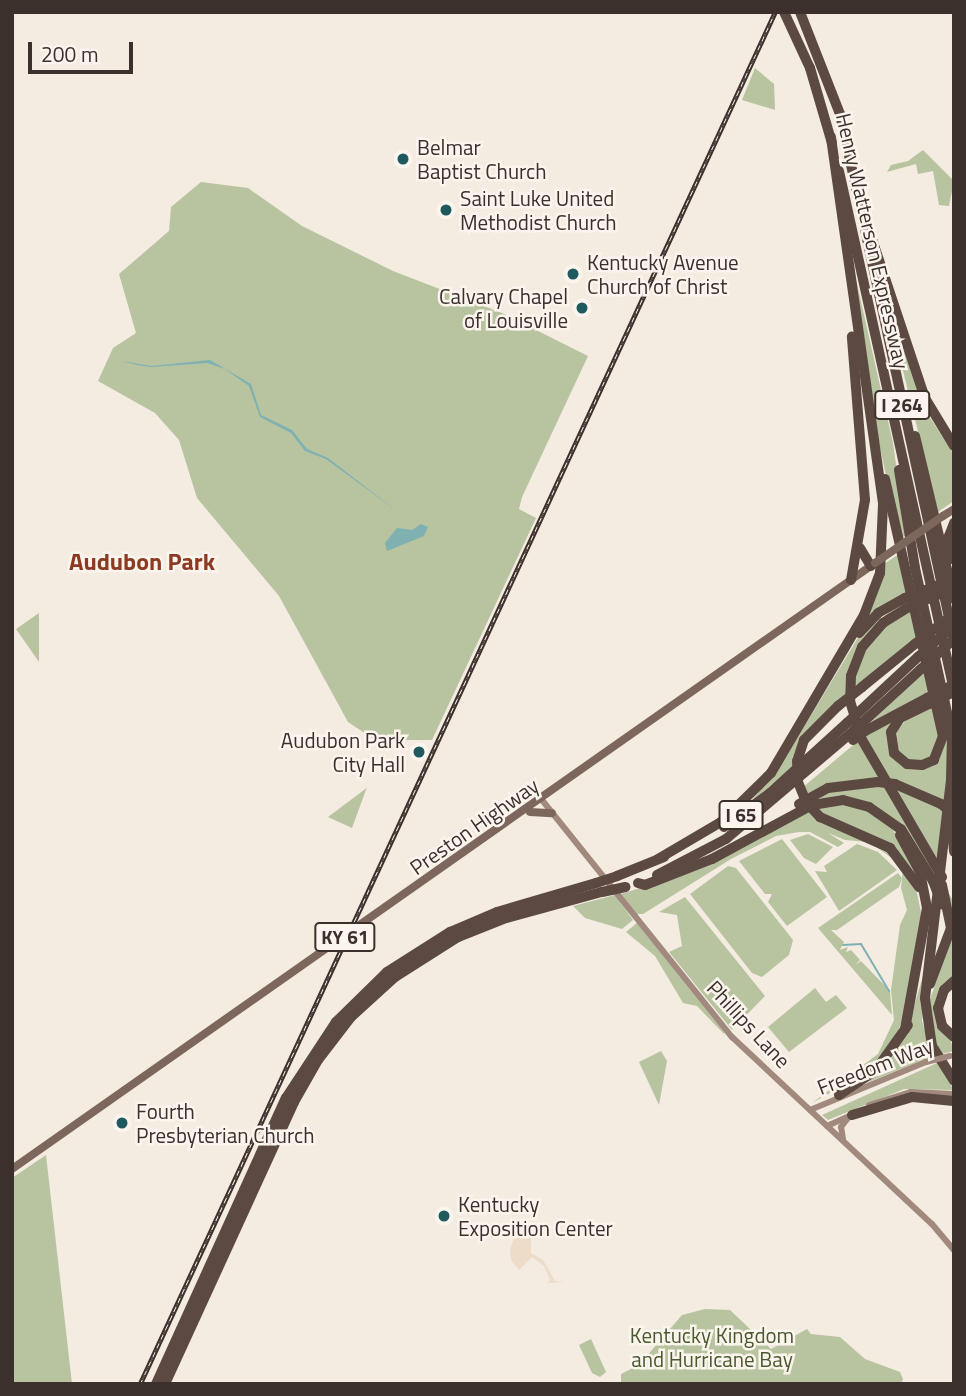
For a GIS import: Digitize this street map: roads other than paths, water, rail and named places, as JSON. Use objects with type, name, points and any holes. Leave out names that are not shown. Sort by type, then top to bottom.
[{"type":"highway","name":"Henry Watterson Expressway","points":[[785,12],[810,68],[831,137],[954,689]]},
{"type":"highway","name":"Henry Watterson Expressway","points":[[800,12],[832,88],[852,169],[954,640]]},
{"type":"highway","points":[[658,859],[710,829],[750,797],[783,757],[864,615],[880,573],[884,516],[831,137]]},
{"type":"highway","points":[[852,169],[883,278],[930,418],[954,453]]},
{"type":"highway","points":[[850,284],[865,493],[860,548],[851,580]]},
{"type":"highway","points":[[891,349],[931,495],[954,599]]},
{"type":"highway","points":[[925,398],[954,446]]},
{"type":"highway","points":[[873,435],[943,736],[934,760],[909,765],[894,753],[891,732],[900,718],[928,701]]},
{"type":"highway","points":[[897,435],[912,555],[950,723],[954,852]]},
{"type":"highway","points":[[824,686],[867,624],[951,579],[949,540],[954,523]]},
{"type":"highway","points":[[860,548],[873,565]]},
{"type":"highway","points":[[926,1002],[951,928],[928,853],[861,738],[850,701],[853,670],[866,642],[883,623],[906,603],[954,588]]},
{"type":"highway","points":[[924,932],[918,884],[900,857],[877,839],[820,817],[806,802],[798,782],[797,761],[804,740],[838,706],[954,614]]},
{"type":"highway","name":"I 65","points":[[156,1384],[286,1098],[312,1052],[348,1009],[387,972],[473,926],[495,917],[575,895],[602,892],[638,883],[726,839],[763,816],[850,732],[859,712],[954,625]]},
{"type":"highway","points":[[863,727],[954,640]]},
{"type":"highway","points":[[850,732],[954,689]]},
{"type":"highway","name":"I 65","points":[[575,895],[596,883],[683,850],[743,814],[850,732]]},
{"type":"highway","points":[[951,780],[926,1002],[932,1046],[954,1081]]},
{"type":"highway","points":[[763,832],[828,788],[878,782],[895,784],[941,804],[954,815]]},
{"type":"highway","points":[[840,801],[877,814],[903,840],[925,892],[924,932],[905,1029]]},
{"type":"highway","points":[[638,883],[645,885],[694,867],[812,805],[840,801],[864,805],[896,824],[954,897]]},
{"type":"highway","points":[[937,876],[938,905],[944,940],[937,967]]},
{"type":"highway","points":[[837,1097],[876,1070],[905,1029],[915,1008],[938,905]]},
{"type":"highway","name":"I 65","points":[[165,1384],[274,1143],[318,1060],[384,985],[473,926]]},
{"type":"highway","points":[[954,981],[944,990],[938,1008],[942,1026],[954,1038]]},
{"type":"highway","points":[[852,1115],[912,1097],[954,1101]]},
{"type":"main road","name":"Preston Highway","points":[[12,1169],[954,509]]},
{"type":"main road","name":"Phillips Lane","points":[[542,800],[719,1023],[954,1250]]},
{"type":"main road","points":[[520,815],[540,810],[552,813]]},
{"type":"main road","name":"Freedom Way","points":[[810,1110],[926,1062],[952,1055]]},
{"type":"main road","points":[[827,1126],[905,1093],[954,1094]]},
{"type":"main road","points":[[844,1141],[841,1128],[852,1115]]},
{"type":"water","points":[[210,360],[251,384],[261,415],[292,430],[307,449],[328,458],[398,512],[326,459],[305,451],[291,433],[260,417],[249,386],[225,369],[207,363],[152,367],[121,361],[152,366]]},
{"type":"water","points":[[421,524],[428,527],[424,536],[387,551],[385,543],[397,528],[412,530]]},
{"type":"waterway","points":[[843,945],[861,944],[889,991]]},
{"type":"railway","points":[[140,1384],[775,12]]},
{"type":"place","name":"Belmar Baptist Church","points":[[403,159]]},
{"type":"place","name":"Saint Luke United Methodist Church","points":[[446,210]]},
{"type":"place","name":"Kentucky Avenue Church of Christ","points":[[573,274]]},
{"type":"place","name":"Calvary Chapel of Louisville","points":[[582,308]]},
{"type":"place","name":"Audubon Park City Hall","points":[[419,752]]},
{"type":"place","name":"Fourth Presbyterian Church","points":[[122,1123]]},
{"type":"place","name":"Kentucky Exposition Center","points":[[444,1216]]},
{"type":"district","name":"Audubon Park","points":[[142,562]]},
{"type":"park label","name":"Kentucky Kingdom and Hurricane Bay","points":[[712,1347]]}]
